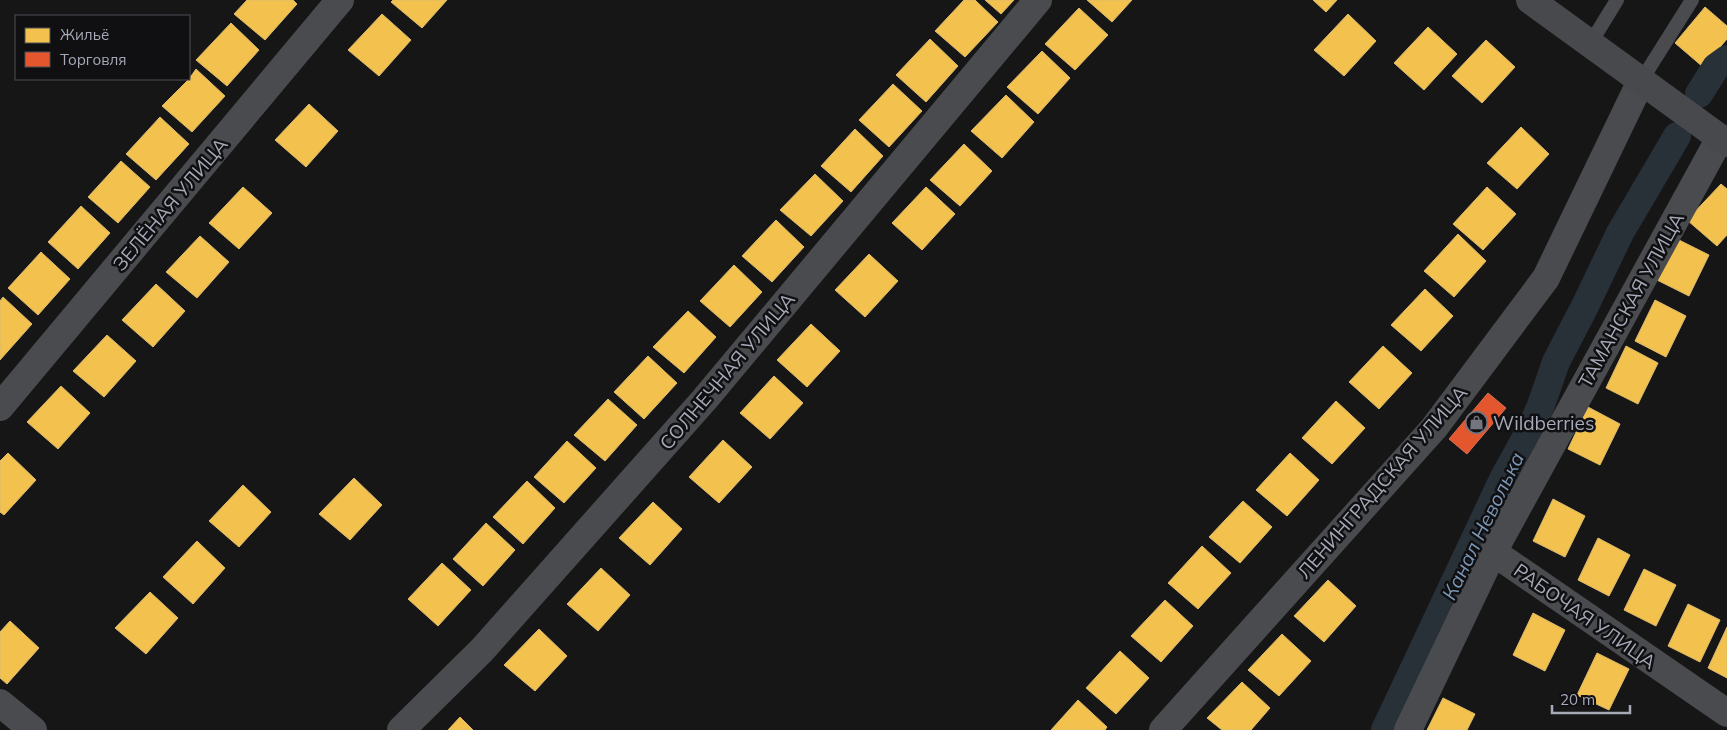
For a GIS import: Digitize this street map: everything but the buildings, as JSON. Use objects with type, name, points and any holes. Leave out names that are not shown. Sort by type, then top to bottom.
[{"type":"main road","points":[[1530,0],[1718,137]]},
{"type":"street","name":"ЗЕЛЁНАЯ УЛИЦА","points":[[0,408],[340,0]]},
{"type":"street","name":"СОЛНЕЧНАЯ УЛИЦА","points":[[401,730],[482,650],[704,400],[1038,0]]},
{"type":"street","name":"ЛЕНИНГРАДСКАЯ УЛИЦА","points":[[1163,730],[1434,428],[1546,278],[1647,86]]},
{"type":"street","name":"ТАМАНСКАЯ УЛИЦА","points":[[1408,730],[1493,552],[1718,137]]},
{"type":"street","name":"РАБОЧАЯ УЛИЦА","points":[[1493,552],[1727,714]]},
{"type":"street","points":[[0,703],[33,730]]},
{"type":"lane","points":[[1590,44],[1617,0]]},
{"type":"lane","points":[[1647,86],[1692,0]]},
{"type":"waterway","name":"Канал Неволька","points":[[1699,94],[1716,67],[1727,59]]},
{"type":"waterway","name":"Канал Неволька","points":[[1385,730],[1504,477],[1529,432],[1540,408],[1556,362],[1620,233],[1677,136]]},
{"type":"place","name":"Wildberries","points":[[1477,423]]}]
